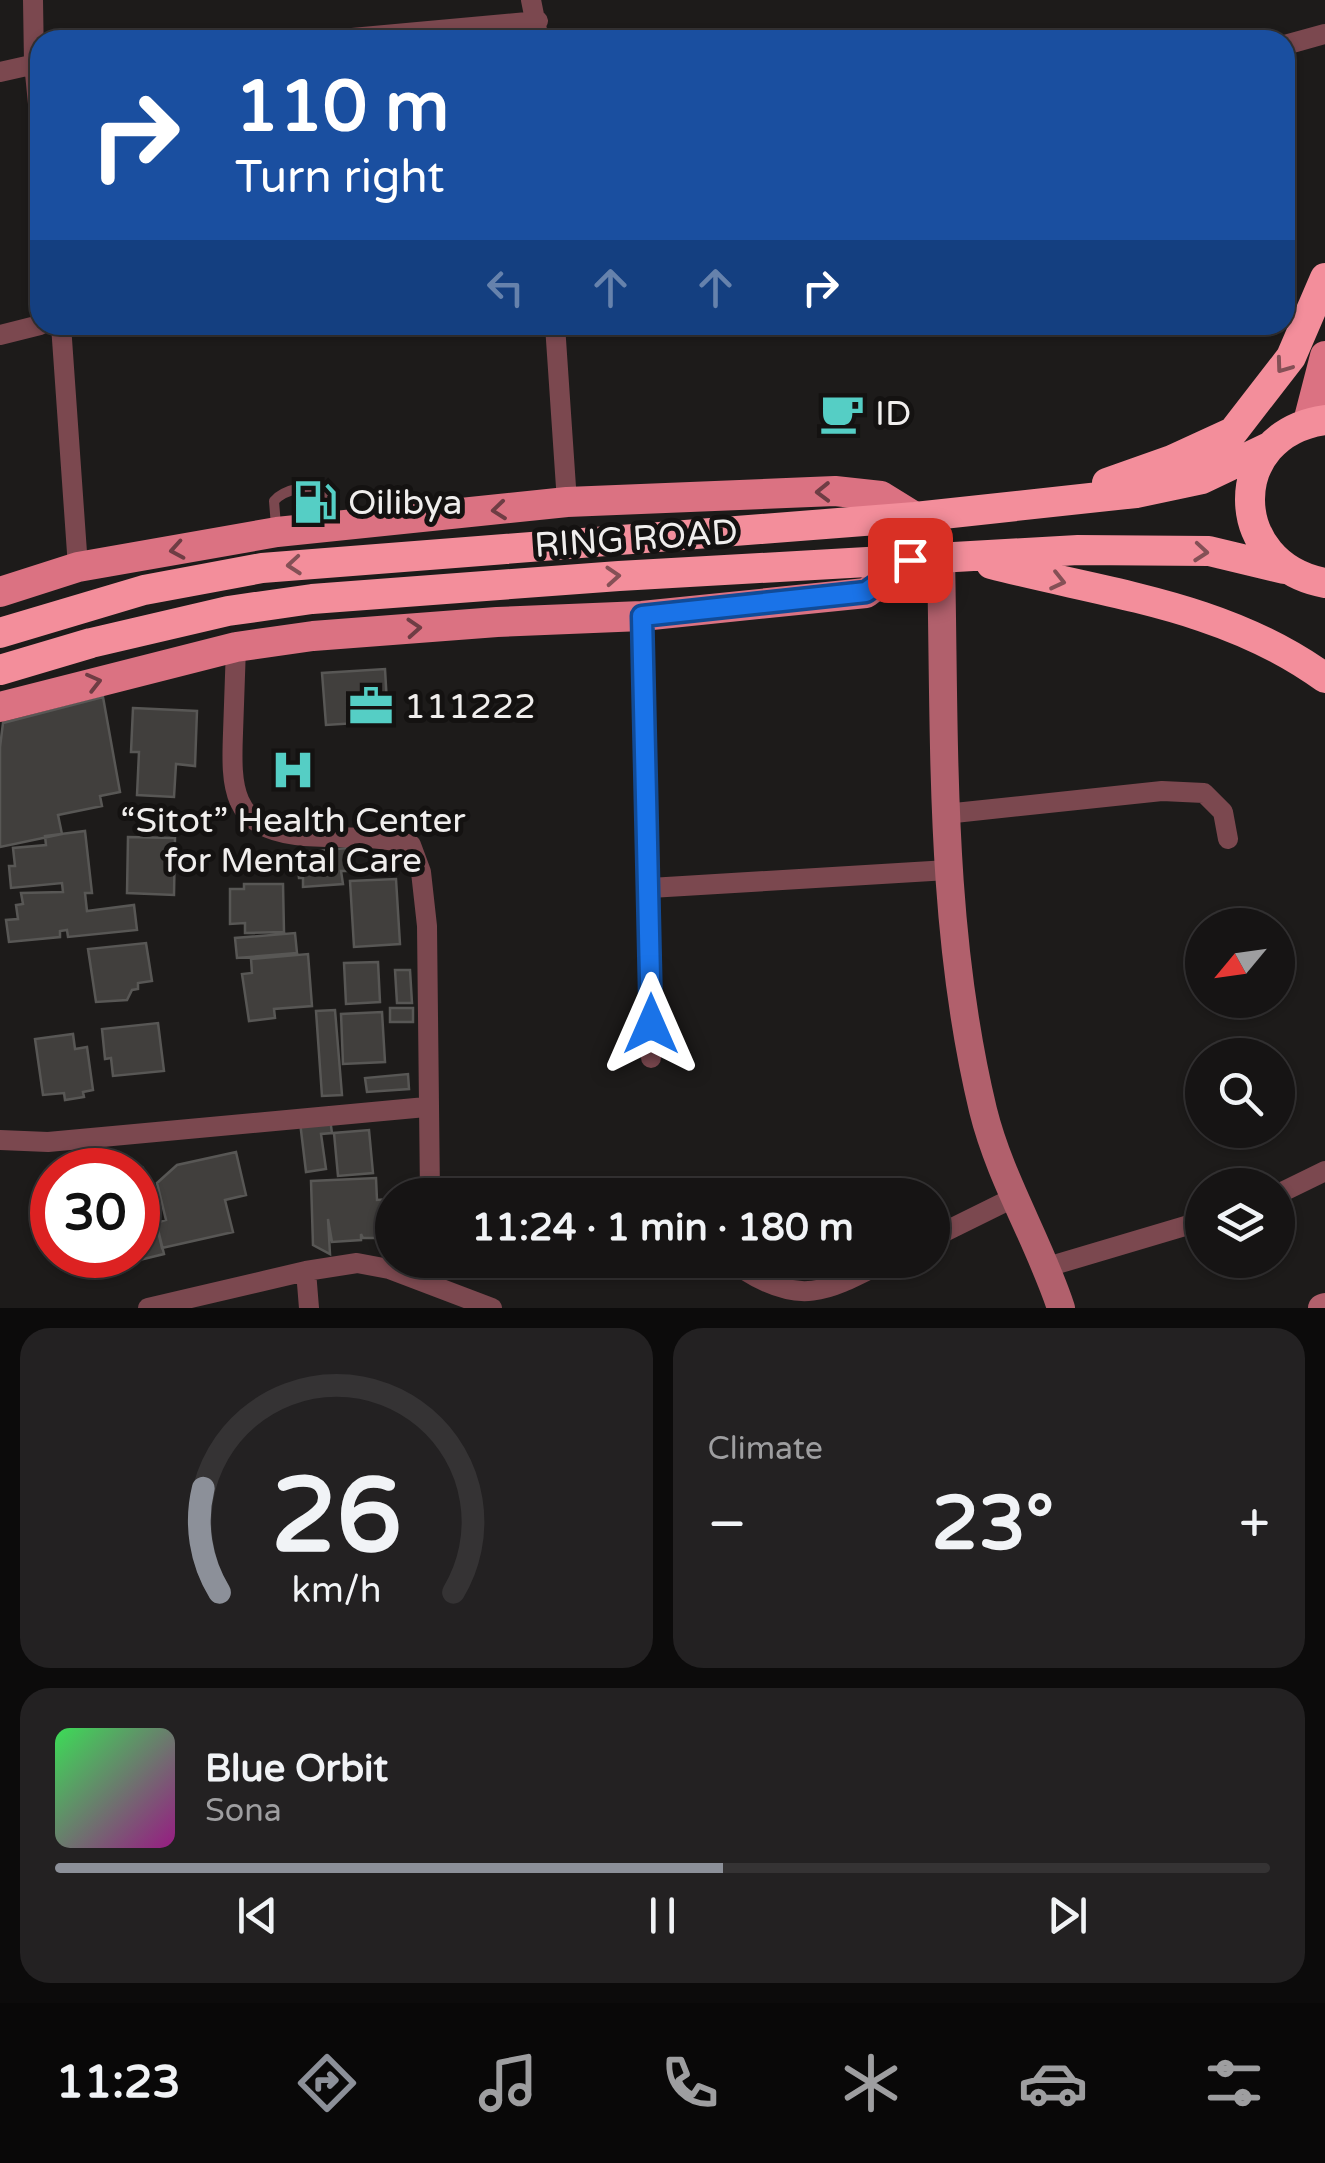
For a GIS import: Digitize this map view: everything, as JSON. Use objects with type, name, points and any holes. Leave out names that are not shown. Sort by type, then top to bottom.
[{"type":"highway","points":[[1050,502],[1172,460],[1232,432],[1291,357],[1325,278]]},
{"type":"highway","name":"RING ROAD","points":[[0,633],[144,590],[262,568],[914,517],[1136,493],[1202,479],[1269,448],[1287,432],[1317,421]]},
{"type":"highway","points":[[1269,448],[1253,477],[1250,511],[1256,533],[1268,553],[1309,581]]},
{"type":"highway","name":"RING ROAD","points":[[0,670],[91,643],[228,611],[312,599],[619,576],[1078,550],[1179,550],[1209,551],[1309,581]]},
{"type":"highway","points":[[952,558],[1179,607],[1237,628],[1325,678]]},
{"type":"main road","points":[[1317,421],[1325,356]]},
{"type":"main road","points":[[0,592],[78,567],[277,532],[568,502],[834,490],[880,496],[914,517]]},
{"type":"main road","points":[[0,707],[236,647],[313,636],[642,616],[866,592],[910,560]]},
{"type":"street","points":[[33,0],[35,30]]},
{"type":"street","points":[[531,0],[538,30]]},
{"type":"street","points":[[1295,42],[1325,34]]},
{"type":"street","points":[[0,72],[30,65]]},
{"type":"street","points":[[0,335],[30,328]]},
{"type":"street","points":[[62,335],[78,567]]},
{"type":"street","points":[[556,335],[568,502]]},
{"type":"street","points":[[952,558],[945,814],[959,996],[984,1114],[1061,1308]]},
{"type":"street","points":[[642,616],[651,1058]]},
{"type":"street","points":[[236,647],[232,782],[244,812],[264,828],[296,835],[384,837],[411,845],[421,872],[426,926],[429,1178]]},
{"type":"street","points":[[945,814],[1162,791],[1204,794],[1223,812],[1228,839]]},
{"type":"street","points":[[650,888],[948,870]]},
{"type":"street","points":[[0,1140],[48,1142],[426,1106]]},
{"type":"street","points":[[1295,1186],[1325,1171]]},
{"type":"street","points":[[950,1229],[1015,1197]]},
{"type":"street","points":[[1047,1267],[1185,1226]]},
{"type":"street","points":[[148,1308],[357,1263],[434,1284],[492,1308]]},
{"type":"street","points":[[306,1271],[309,1308]]},
{"type":"street","points":[[434,1278],[434,1284]]},
{"type":"street","points":[[755,1278],[769,1287],[800,1295],[853,1278]]},
{"type":"lane","points":[[277,532],[274,500],[280,492],[291,488],[326,492],[330,496],[330,525]]},
{"type":"building","points":[[385,669],[388,721],[326,725],[322,673]]},
{"type":"building","points":[[103,697],[120,792],[100,796],[102,806],[58,815],[62,834],[0,847],[3,723]]},
{"type":"building","points":[[133,708],[197,711],[195,766],[176,764],[174,797],[137,795],[139,752],[131,752]]},
{"type":"building","points":[[85,831],[92,893],[85,893],[87,911],[134,905],[137,930],[68,937],[67,930],[60,931],[60,937],[9,942],[6,920],[18,919],[16,905],[23,904],[21,893],[63,892],[62,883],[11,888],[9,866],[15,866],[13,848],[46,845],[45,836]]},
{"type":"building","points":[[128,837],[175,838],[174,895],[127,893]]},
{"type":"building","points":[[347,848],[349,871],[341,871],[343,884],[303,887],[296,853]]},
{"type":"building","points":[[396,879],[400,944],[354,947],[350,881]]},
{"type":"building","points":[[244,884],[283,884],[284,932],[245,933],[245,923],[230,924],[230,889],[244,889]]},
{"type":"building","points":[[295,933],[297,953],[237,958],[235,938]]},
{"type":"building","points":[[146,943],[152,981],[138,983],[138,989],[132,990],[127,1000],[96,1002],[88,949]]},
{"type":"building","points":[[308,954],[312,1006],[274,1009],[275,1018],[249,1021],[242,974],[252,973],[251,959]]},
{"type":"building","points":[[378,962],[380,1002],[346,1004],[344,963]]},
{"type":"building","points":[[395,970],[410,970],[412,1003],[397,1003]]},
{"type":"building","points":[[390,1008],[413,1008],[413,1022],[390,1022]]},
{"type":"building","points":[[335,1010],[342,1095],[322,1096],[316,1011]]},
{"type":"building","points":[[382,1012],[385,1062],[343,1064],[341,1014]]},
{"type":"building","points":[[158,1023],[164,1071],[113,1076],[111,1058],[105,1059],[102,1029]]},
{"type":"building","points":[[73,1034],[75,1049],[87,1047],[93,1090],[83,1092],[84,1097],[65,1100],[64,1093],[43,1095],[35,1039]]},
{"type":"building","points":[[408,1074],[409,1089],[367,1092],[365,1078]]},
{"type":"building","points":[[330,1119],[332,1133],[321,1134],[326,1169],[306,1172],[300,1122]]},
{"type":"building","points":[[369,1130],[373,1173],[338,1176],[334,1133]]},
{"type":"building","points":[[236,1152],[246,1195],[225,1200],[233,1232],[162,1248],[160,1222],[166,1220],[160,1180],[177,1165]]},
{"type":"building","points":[[375,1178],[375,1238],[363,1238],[361,1234],[361,1240],[332,1242],[328,1219],[330,1254],[313,1245],[311,1181]]},
{"type":"place","name":"ID","points":[[842,413]]},
{"type":"place","name":"Oilibya","points":[[315,502]]},
{"type":"place","name":"111222","points":[[371,706]]},
{"type":"place","name":"“Sitot” Health Center for Mental Care","points":[[293,770]]},
{"type":"route","points":[[651,1024],[642,616],[866,592],[910,560]]}]
